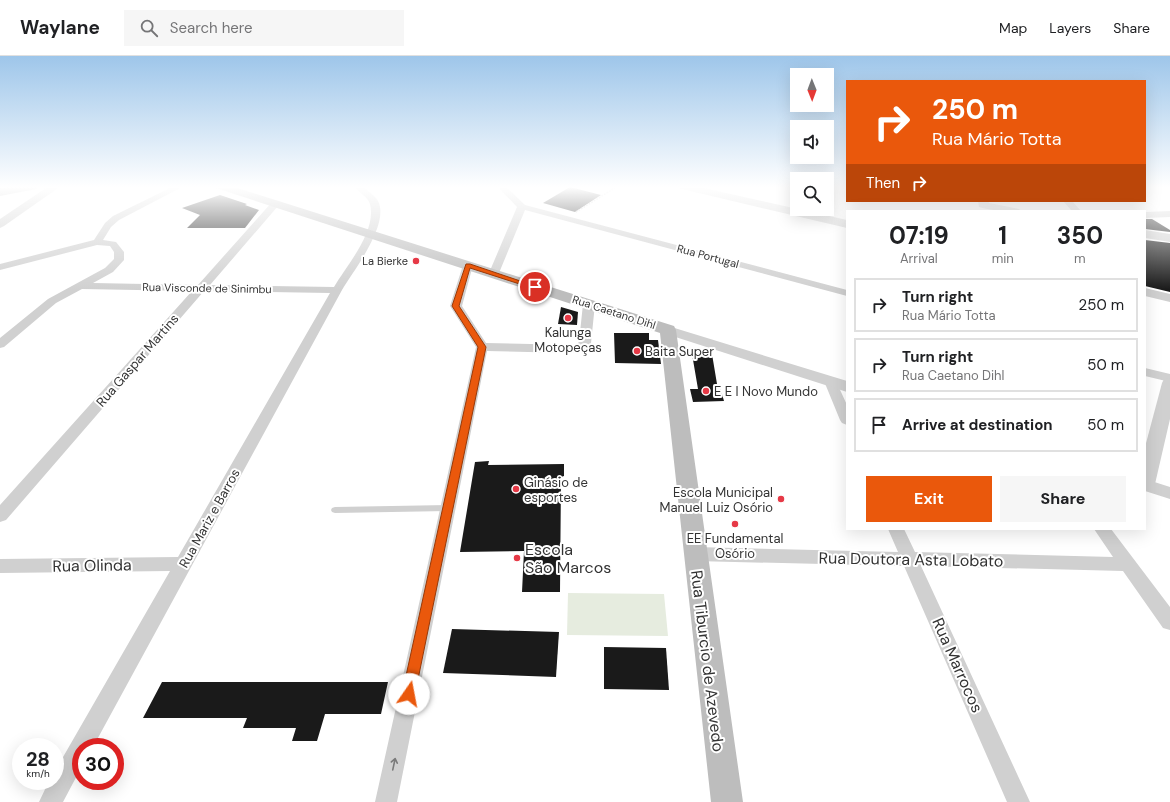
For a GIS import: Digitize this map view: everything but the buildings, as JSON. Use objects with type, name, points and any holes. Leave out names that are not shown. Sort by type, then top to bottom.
[{"type":"main road","name":"Rua Caetano Dihl","points":[[327,221],[494,273],[668,330]]},
{"type":"main road","name":"Rua Tiburcio de Azevedo","points":[[668,330],[726,802]]},
{"type":"street","points":[[97,242],[108,225],[113,221]]},
{"type":"street","name":"Rua Gaspar Martins","points":[[0,516],[260,221]]},
{"type":"street","name":"Rua Mariz e Barros","points":[[50,802],[337,290],[371,235],[375,221]]},
{"type":"street","points":[[494,273],[516,221]]},
{"type":"street","name":"Rua Portugal","points":[[577,221],[846,293]]},
{"type":"street","points":[[833,221],[846,224]]},
{"type":"street","points":[[1146,234],[1170,238]]},
{"type":"street","points":[[0,267],[97,242],[113,244],[119,252],[119,260],[109,270],[52,301],[0,344]]},
{"type":"street","points":[[386,802],[482,347],[456,306],[468,265]]},
{"type":"street","name":"Rua Visconde de Sinimbu","points":[[78,286],[337,290]]},
{"type":"street","points":[[1146,292],[1170,298]]},
{"type":"street","points":[[482,347],[579,348],[585,343],[589,304]]},
{"type":"street","name":"Rua Caetano Dihl","points":[[668,330],[846,387]]},
{"type":"street","points":[[1146,372],[1170,378]]},
{"type":"street","points":[[830,381],[846,418]]},
{"type":"street","points":[[1146,481],[1170,383]]},
{"type":"street","points":[[1146,485],[1170,493]]},
{"type":"street","name":"Rua Marrocos","points":[[896,530],[1019,802]]},
{"type":"street","points":[[1103,530],[1170,622]]},
{"type":"street","name":"Rua Doutora Asta Lobato","points":[[695,554],[1128,564]]},
{"type":"street","name":"Rua Olinda","points":[[0,566],[184,564]]},
{"type":"lane","points":[[335,510],[448,508]]},
{"type":"shaded area","points":[[568,593],[664,594],[668,636],[567,635]]},
{"type":"place","name":"La Bierke","points":[[416,261]]},
{"type":"place","name":"Kalunga Motopeças","points":[[568,318]]},
{"type":"place","name":"Baita Super","points":[[637,351]]},
{"type":"place","name":"E E I Novo Mundo","points":[[706,391]]},
{"type":"place","name":"Ginásio de esportes","points":[[516,489]]},
{"type":"place","name":"Escola Municipal Manuel Luiz Osório","points":[[781,499]]},
{"type":"place","name":"EE Fundamental Osório","points":[[735,524]]},
{"type":"place","name":"Escola São Marcos","points":[[517,558]]},
{"type":"route","points":[[409,694],[482,347],[456,306],[468,265],[535,287]]}]
